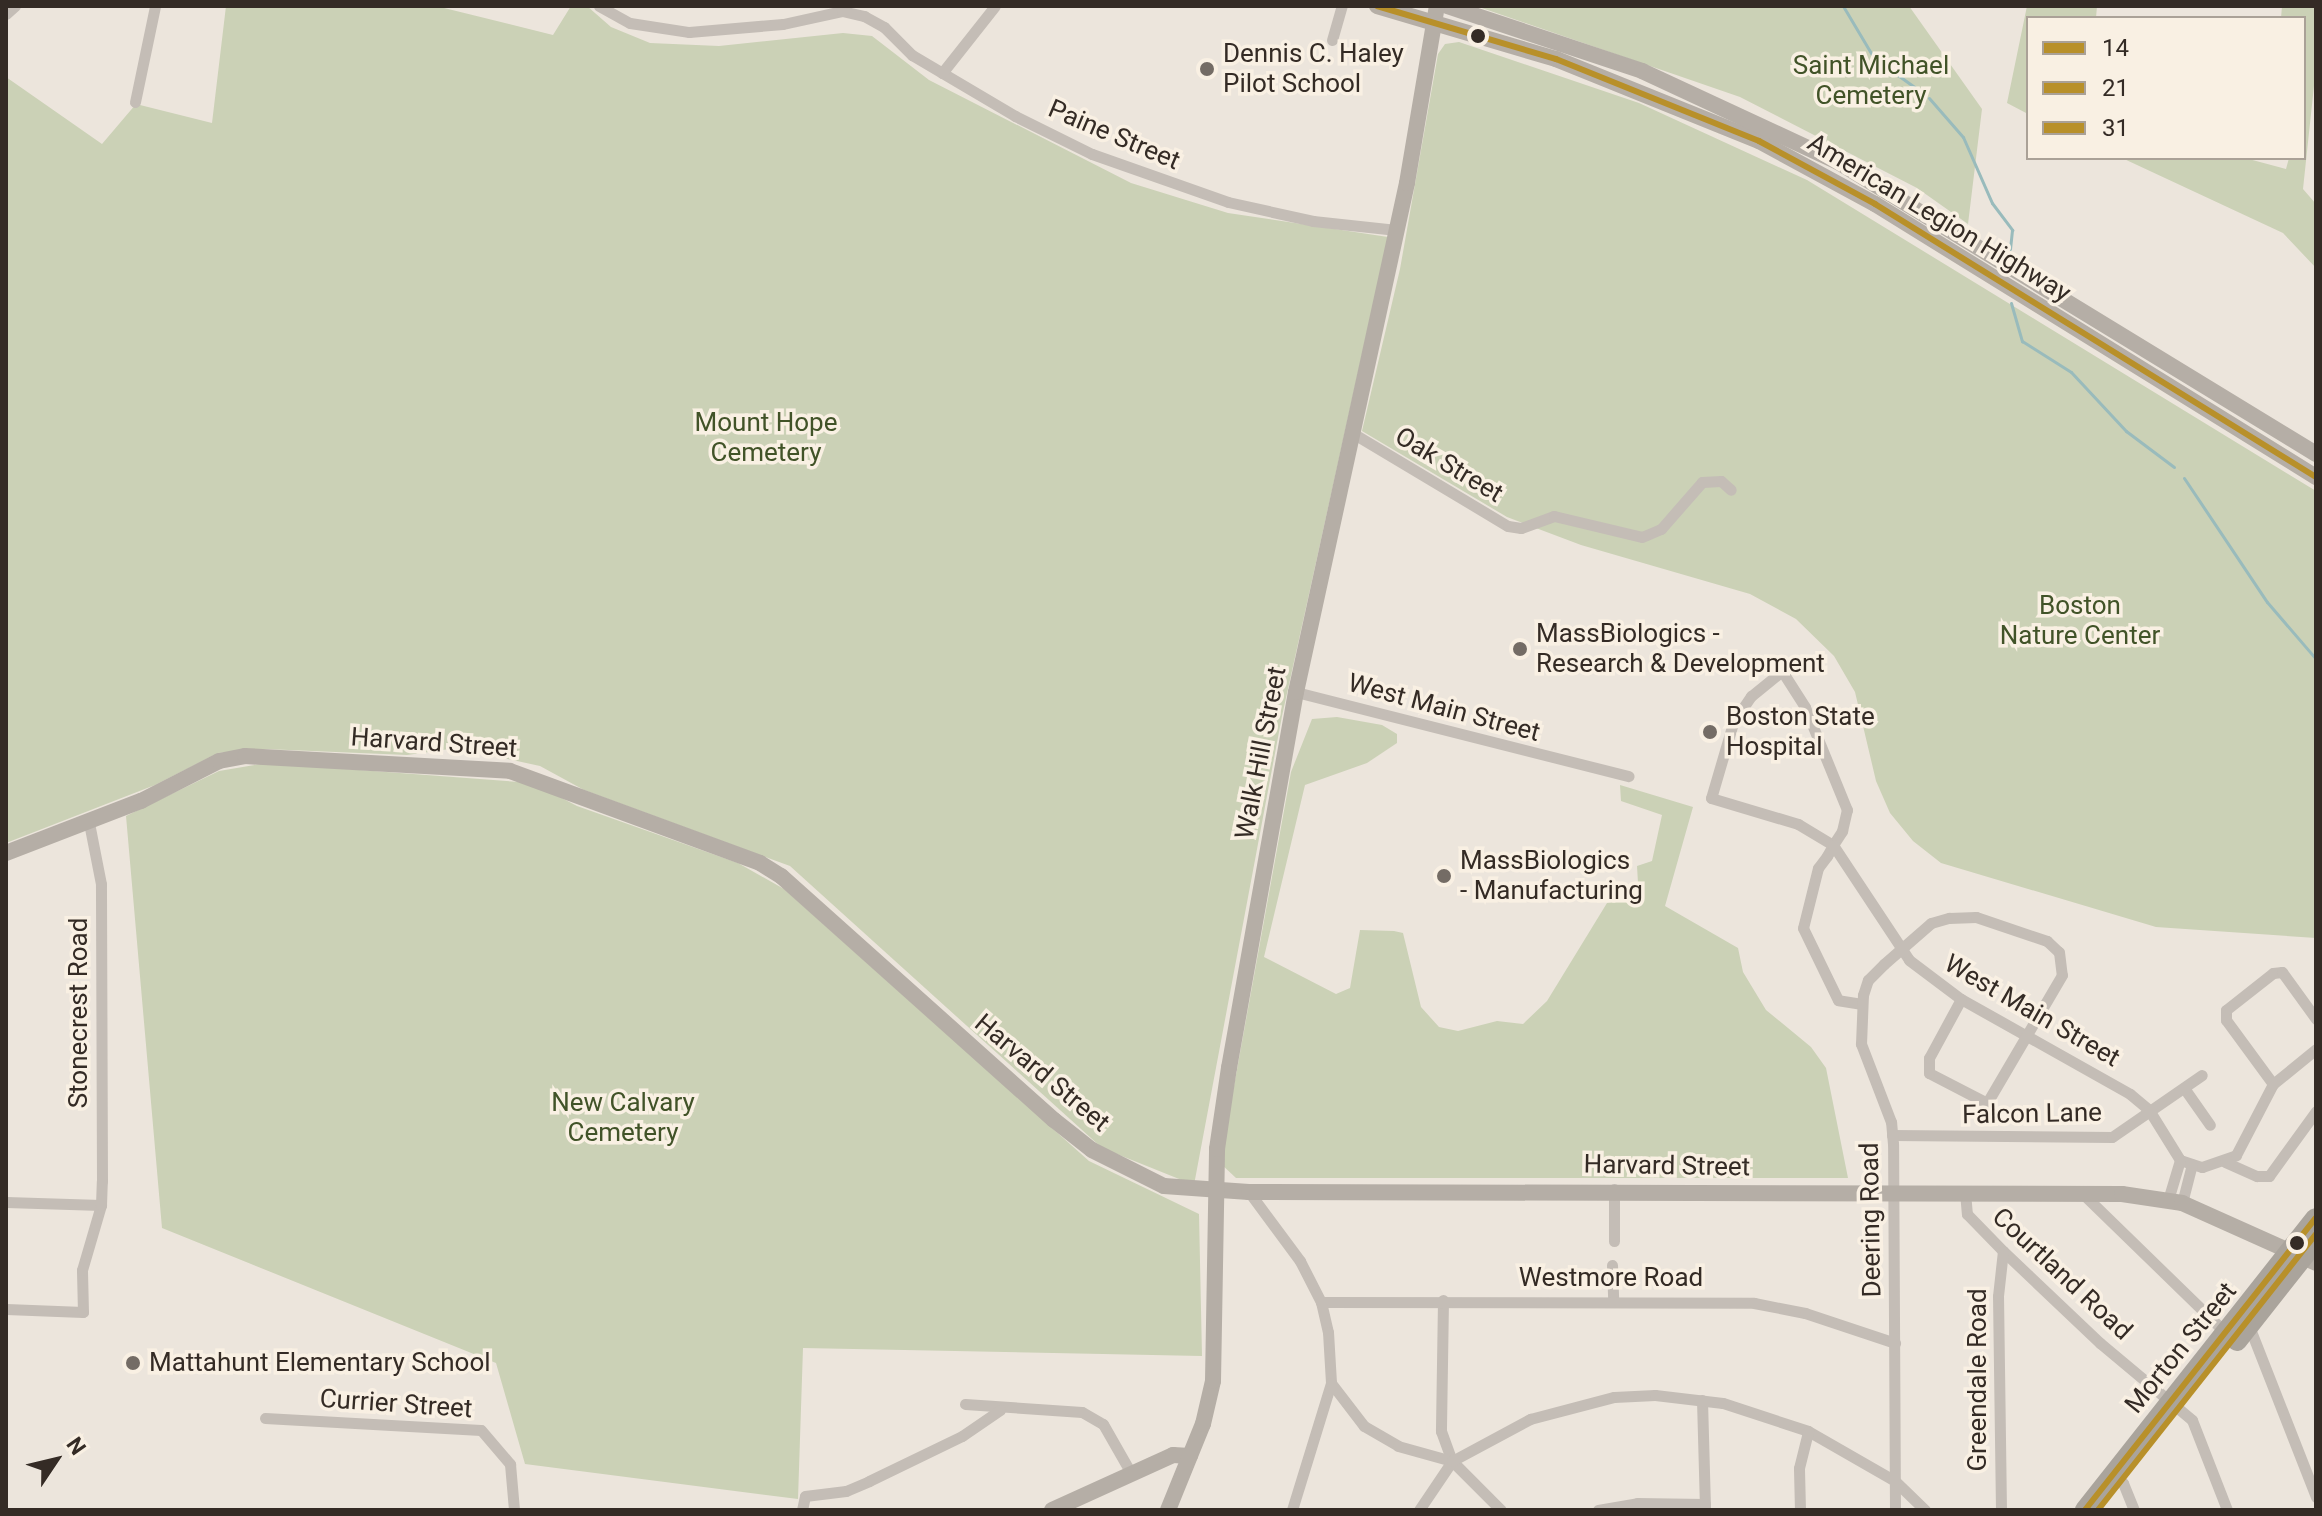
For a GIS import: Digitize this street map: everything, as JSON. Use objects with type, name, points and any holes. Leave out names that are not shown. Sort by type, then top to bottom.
[{"type":"highway","name":"Morton Street","points":[[2231,1338],[2249,1326],[2306,1253],[2316,1218]]},
{"type":"highway","name":"Morton Street","points":[[2085,1510],[2118,1479],[2231,1338],[2306,1253]]},
{"type":"highway","name":"Morton Street","points":[[2102,1510],[2118,1479]]},
{"type":"main road","name":"American Legion Highway","points":[[1377,6],[1436,14],[1651,94],[1816,170],[2316,477]]},
{"type":"main road","name":"American Legion Highway","points":[[1447,6],[1642,71],[1838,162],[2316,454]]},
{"type":"main road","name":"Walk Hill Street","points":[[1168,1510],[1190,1456],[1213,1381],[1216,1189],[1229,1068],[1296,692],[1397,230],[1436,14]]},
{"type":"main road","name":"Harvard Street","points":[[6,853],[89,823],[219,761],[245,756],[528,775],[623,815],[760,863],[805,895],[1012,1085],[1092,1150],[1164,1186],[1249,1192],[1614,1189],[2083,1194],[2175,1201],[2306,1253]]},
{"type":"main road","points":[[1052,1510],[1173,1455],[1190,1456]]},
{"type":"street","points":[[6,14],[15,6]]},
{"type":"street","points":[[135,102],[155,6]]},
{"type":"street","name":"Paine Street","points":[[599,6],[630,23],[689,32],[783,24],[842,11],[884,27],[912,55],[1023,121],[1167,183],[1313,221],[1397,230]]},
{"type":"street","points":[[942,73],[995,6]]},
{"type":"street","points":[[1332,40],[1342,6]]},
{"type":"street","name":"Oak Street","points":[[1354,434],[1508,526],[1521,528],[1554,516],[1642,537],[1661,529],[1702,482],[1721,481],[1731,490]]},
{"type":"street","name":"West Main Street","points":[[1833,845],[1847,810],[1805,707],[1782,671],[1751,696],[1733,723],[1711,798],[1798,824],[1833,845],[1863,884],[1900,951],[1961,999],[2130,1094],[2149,1110],[2180,1160]]},
{"type":"street","name":"West Main Street","points":[[1296,692],[1629,776]]},
{"type":"street","name":"Stonecrest Road","points":[[89,823],[101,874],[101,1205]]},
{"type":"street","points":[[1833,845],[1818,868],[1803,928],[1838,1000],[1862,1004]]},
{"type":"street","name":"Deering Road","points":[[1895,1510],[1892,1135],[1863,1055],[1862,1004],[1868,980],[1931,923],[1949,918],[1976,917],[2047,941],[2059,952],[2062,975],[1987,1103],[1934,1078],[1929,1058],[1961,999]]},
{"type":"street","points":[[2273,1084],[2226,1020],[2226,1010],[2273,973],[2282,972],[2316,1019]]},
{"type":"street","points":[[2225,1162],[2243,1144],[2273,1084],[2316,1049]]},
{"type":"street","name":"Falcon Lane","points":[[1892,1135],[2112,1137],[2202,1075]]},
{"type":"street","points":[[2184,1088],[2210,1125]]},
{"type":"street","points":[[2175,1201],[2180,1160],[2192,1164],[2225,1162],[2257,1176],[2269,1176],[2316,1111]]},
{"type":"street","points":[[2175,1201],[2192,1164]]},
{"type":"street","points":[[1614,1189],[1614,1241]]},
{"type":"street","points":[[1249,1192],[1300,1261],[1321,1302],[1331,1383],[1292,1510]]},
{"type":"street","name":"Courtland Road","points":[[1965,1192],[1967,1214],[2003,1251],[2100,1343],[2177,1405]]},
{"type":"street","points":[[2083,1194],[2231,1338]]},
{"type":"street","points":[[6,1202],[101,1205],[85,1246],[83,1312],[6,1309]]},
{"type":"street","name":"Greendale Road","points":[[2001,1510],[1998,1296],[2003,1251]]},
{"type":"street","points":[[1612,1265],[1613,1301]]},
{"type":"street","points":[[1443,1300],[1441,1431],[1452,1461],[1501,1510]]},
{"type":"street","name":"Westmore Road","points":[[1321,1302],[1754,1303],[1805,1313],[1895,1343]]},
{"type":"street","points":[[2249,1326],[2316,1497]]},
{"type":"street","points":[[1331,1383],[1364,1426],[1380,1437],[1452,1461]]},
{"type":"street","points":[[1419,1510],[1452,1461],[1530,1419],[1614,1397],[1702,1400],[1808,1431],[1895,1481],[1925,1510]]},
{"type":"street","points":[[1598,1510],[1637,1503],[1705,1507],[1702,1400]]},
{"type":"street","points":[[965,1404],[1000,1410],[1082,1412],[1103,1424],[1131,1473]]},
{"type":"street","points":[[2177,1405],[2192,1420],[2227,1510]]},
{"type":"street","points":[[802,1510],[805,1496],[846,1491],[869,1481],[962,1436],[1000,1410]]},
{"type":"street","name":"Currier Street","points":[[265,1418],[481,1430],[510,1464],[514,1510]]},
{"type":"street","points":[[1800,1510],[1799,1468],[1808,1431]]},
{"type":"street","points":[[2118,1479],[2134,1510]]},
{"type":"green space","name":"Mount Hope Cemetery","points":[[226,6],[436,6],[553,35],[571,6],[587,6],[611,27],[650,43],[719,46],[843,33],[872,36],[929,80],[1131,183],[1228,213],[1388,237],[1282,716],[1194,1185],[1102,1148],[790,866],[584,790],[540,766],[457,748],[407,755],[265,749],[218,753],[155,785],[6,843],[6,77],[102,144],[136,104],[212,123]]},
{"type":"green space","name":"Saint Michael Cemetery","points":[[1476,6],[1909,6],[1982,109],[1968,224],[1917,188],[1740,97]]},
{"type":"green space","points":[[2027,6],[2097,6],[2096,16],[2026,16],[2026,113],[2007,103]]},
{"type":"green space","points":[[2282,6],[2316,6],[2316,67],[2303,189],[2316,204],[2316,268],[2283,233],[2126,160],[2252,160],[2286,169],[2288,160],[2306,160],[2306,16],[2281,16]]},
{"type":"green space","name":"Boston Nature Center","points":[[1459,42],[1639,103],[1807,180],[2316,491],[2316,938],[2156,927],[1941,863],[1913,841],[1890,813],[1876,781],[1855,692],[1834,656],[1796,619],[1750,594],[1581,545],[1507,517],[1362,431],[1400,269],[1438,54],[1445,44]]},
{"type":"green space","points":[[1337,717],[1382,725],[1397,734],[1397,743],[1367,763],[1305,785],[1264,957],[1336,994],[1350,988],[1360,930],[1403,933],[1421,1007],[1439,1027],[1458,1031],[1497,1021],[1523,1024],[1547,1001],[1607,903],[1630,898],[1638,883],[1637,866],[1652,861],[1662,815],[1621,801],[1620,785],[1693,807],[1665,906],[1738,948],[1743,972],[1766,1010],[1811,1047],[1826,1068],[1848,1178],[1236,1178],[1220,1163],[1291,772],[1312,719]]},
{"type":"green space","name":"New Calvary Cemetery","points":[[266,763],[533,783],[577,806],[738,863],[784,889],[1089,1161],[1199,1214],[1202,1356],[803,1348],[798,1499],[525,1464],[496,1363],[162,1228],[126,816],[219,771]]},
{"type":"waterway","points":[[1843,6],[1874,58],[1920,91]]},
{"type":"waterway","points":[[1929,98],[1963,137],[1992,203],[2012,230],[2010,249]]},
{"type":"waterway","points":[[2011,303],[2022,341],[2071,372],[2126,431],[2174,467]]},
{"type":"waterway","points":[[2184,478],[2267,602],[2316,659]]},
{"type":"transit line","name":"14","points":[[1377,6],[1556,59],[1759,141],[1875,204],[2316,477]]},
{"type":"transit line","name":"21","points":[[2085,1510],[2316,1218]]},
{"type":"transit line","name":"31","points":[[2098,1510],[2316,1234]]},
{"type":"place","name":"Dennis C. Haley Pilot School","points":[[1207,69]]},
{"type":"place","name":"MassBiologics - Research & Development","points":[[1520,649]]},
{"type":"place","name":"Boston State Hospital","points":[[1710,732]]},
{"type":"place","name":"MassBiologics - Manufacturing","points":[[1444,876]]},
{"type":"place","name":"Mattahunt Elementary School","points":[[133,1363]]}]
